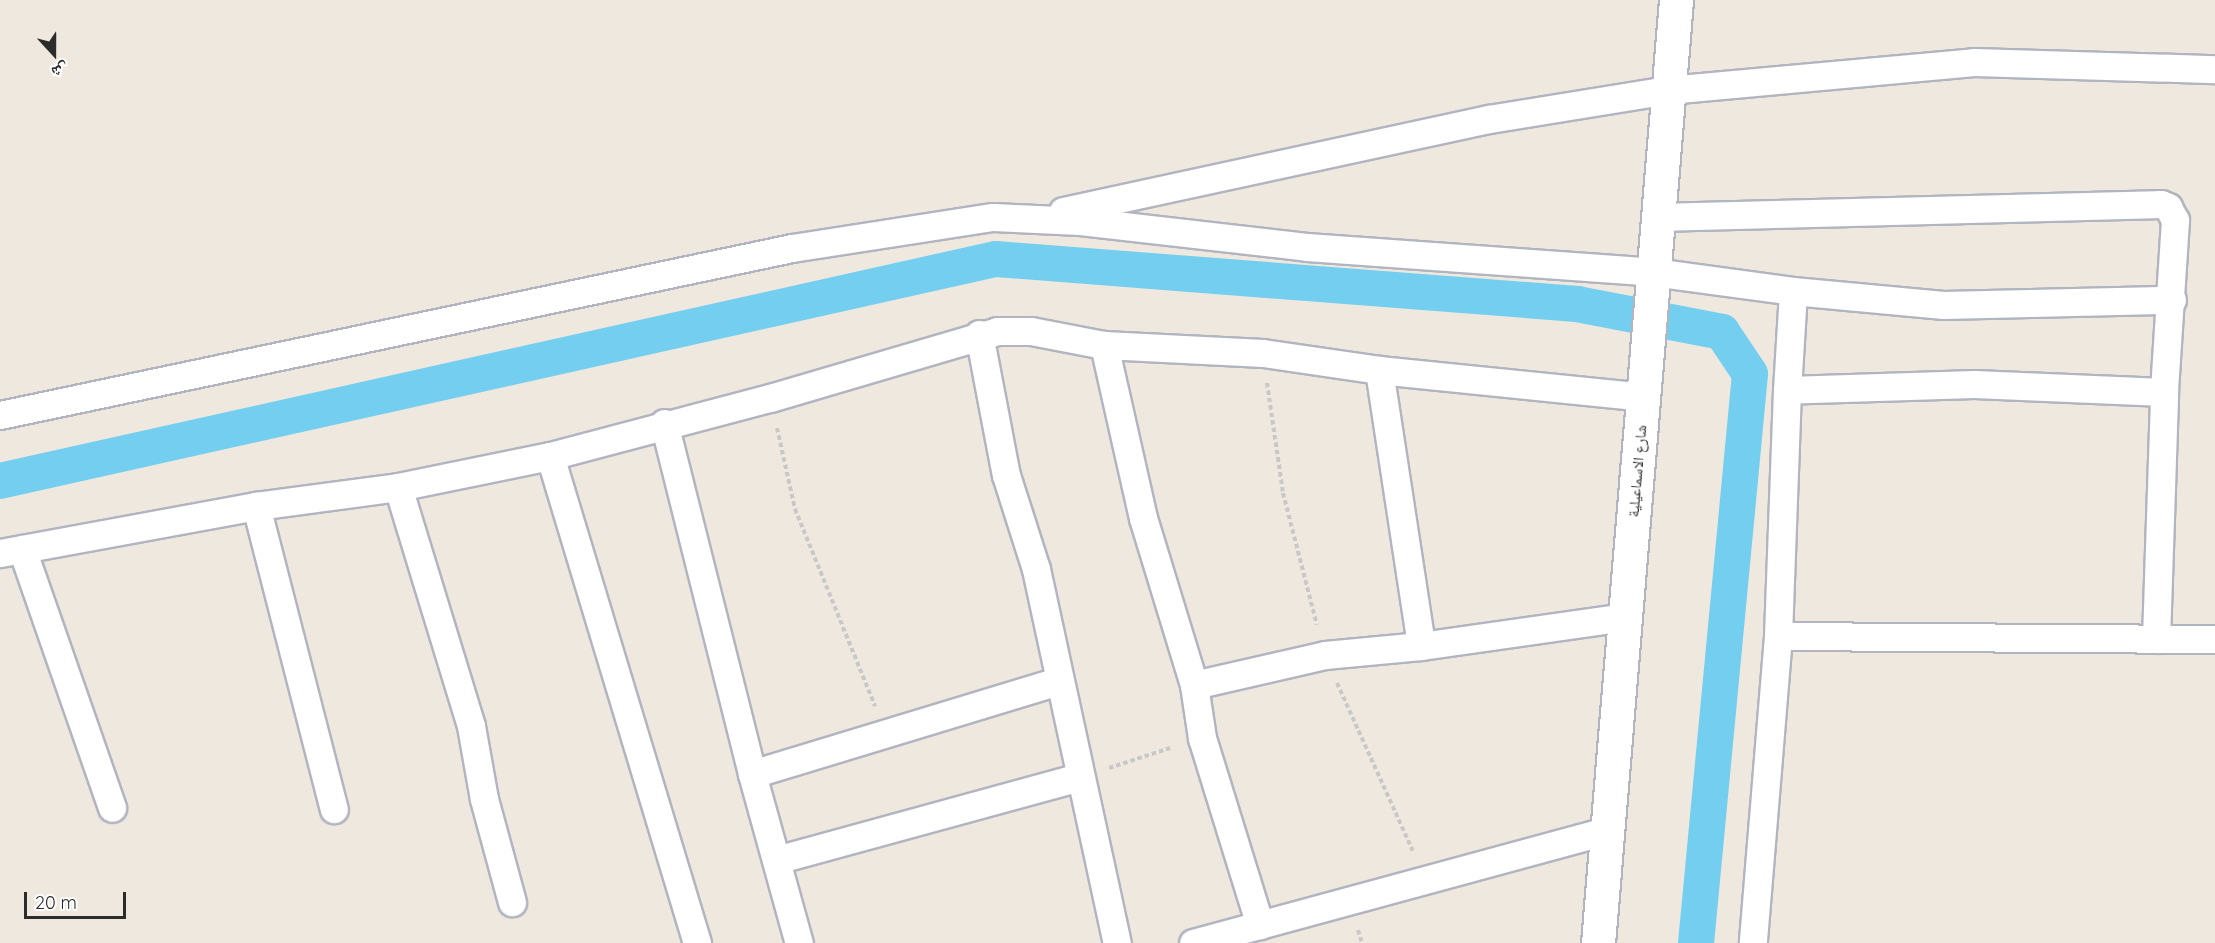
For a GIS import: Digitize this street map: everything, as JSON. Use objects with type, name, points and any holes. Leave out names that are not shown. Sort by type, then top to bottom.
[{"type":"street","name":"شارع الاسماعيلية","points":[[1598,943],[1676,0]]},
{"type":"street","points":[[0,415],[792,248],[948,221],[1033,217],[1252,173],[1489,119],[1668,90],[1974,62],[2215,69]]},
{"type":"street","points":[[1657,217],[2161,204],[2168,207],[2175,220],[2172,300],[2164,392],[2156,639]]},
{"type":"street","points":[[1033,217],[1652,284],[1793,291],[1943,305],[2172,300]]},
{"type":"street","points":[[1753,943],[1778,636],[1786,390],[1793,291]]},
{"type":"street","points":[[112,808],[11,551],[256,506],[398,487],[550,456],[664,423],[770,398],[979,333],[1014,329],[1104,345],[1263,353],[1379,370],[1644,382]]},
{"type":"street","points":[[979,333],[1006,475],[1033,558],[1117,943]]},
{"type":"street","points":[[1104,345],[1143,518],[1194,685],[1202,738],[1260,925]]},
{"type":"street","points":[[1379,370],[1421,646]]},
{"type":"street","points":[[1786,390],[1974,384],[2164,392]]},
{"type":"street","points":[[664,423],[752,774],[799,943]]},
{"type":"street","points":[[550,456],[697,943]]},
{"type":"street","points":[[398,487],[471,726],[484,799],[512,902]]},
{"type":"street","points":[[256,506],[334,809]]},
{"type":"street","points":[[1194,685],[1325,656],[1421,646],[1625,617]]},
{"type":"street","points":[[1778,636],[2215,639]]},
{"type":"street","points":[[752,774],[1058,681]]},
{"type":"street","points":[[776,860],[1080,777]]},
{"type":"street","points":[[1205,942],[1608,830]]},
{"type":"path","points":[[1263,353],[1283,493],[1325,656],[1426,880]]},
{"type":"path","points":[[770,398],[795,510],[886,732]]},
{"type":"path","points":[[1080,777],[1202,738]]},
{"type":"waterway","points":[[0,481],[996,259],[1577,304],[1722,332],[1750,374],[1696,943]]}]
